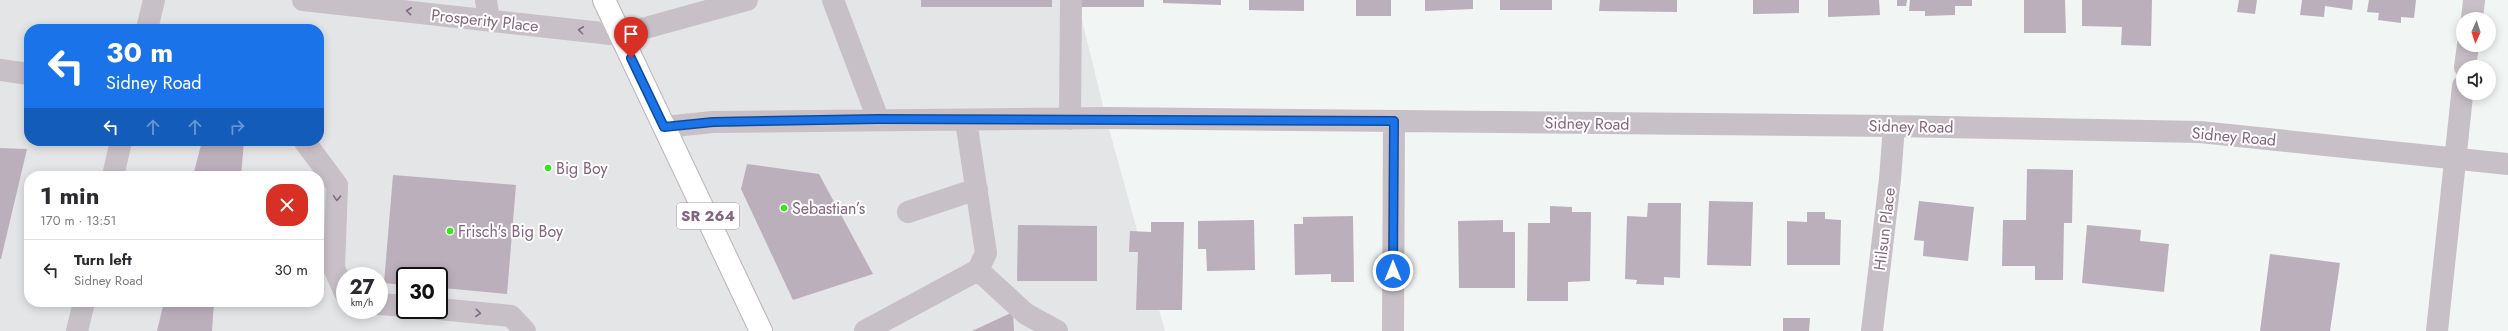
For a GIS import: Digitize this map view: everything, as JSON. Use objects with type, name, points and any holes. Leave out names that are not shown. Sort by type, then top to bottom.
[{"type":"main road","name":"SR 264","points":[[604,0],[761,331]]},
{"type":"street","points":[[148,24],[154,0]]},
{"type":"street","name":"Prosperity Place","points":[[310,0],[488,10],[620,35]]},
{"type":"street","points":[[620,35],[692,7],[747,0]]},
{"type":"street","points":[[833,0],[878,119]]},
{"type":"street","points":[[1070,119],[1071,0]]},
{"type":"street","points":[[2473,12],[2474,0]]},
{"type":"street","points":[[0,70],[24,73]]},
{"type":"street","points":[[2437,331],[2461,100]]},
{"type":"street","name":"Sidney Road","points":[[664,127],[713,122],[878,119],[966,121],[1070,119],[1894,126],[2200,132],[2508,164]]},
{"type":"street","points":[[865,331],[978,270],[986,253],[966,121]]},
{"type":"street","points":[[1393,331],[1394,121]]},
{"type":"street","name":"Hilsun Place","points":[[1872,331],[1890,179],[1894,126]]},
{"type":"street","points":[[114,171],[120,146]]},
{"type":"street","points":[[308,146],[337,185],[334,268],[336,273]]},
{"type":"street","points":[[908,212],[977,190]]},
{"type":"street","points":[[978,270],[1026,314],[1057,331]]},
{"type":"street","points":[[77,331],[83,307]]},
{"type":"street","points":[[448,310],[511,316],[525,331]]},
{"type":"shaded area","points":[[0,0],[1077,0],[1106,118],[1165,331],[0,331]]},
{"type":"building","points":[[921,0],[1052,0],[1052,7],[921,7]]},
{"type":"building","points":[[1081,0],[1144,0],[1144,7],[1081,7]]},
{"type":"building","points":[[1163,0],[1221,0],[1221,5],[1163,3]]},
{"type":"building","points":[[1249,0],[1304,0],[1304,11],[1249,10]]},
{"type":"building","points":[[1356,0],[1391,0],[1391,16],[1356,16]]},
{"type":"building","points":[[1425,0],[1473,0],[1473,9],[1425,11]]},
{"type":"building","points":[[1500,0],[1552,0],[1552,10],[1500,10]]},
{"type":"building","points":[[1600,0],[1677,0],[1677,12],[1599,11]]},
{"type":"building","points":[[1753,0],[1799,0],[1799,13],[1753,14]]},
{"type":"building","points":[[1828,0],[1879,0],[1880,15],[1828,17]]},
{"type":"building","points":[[1897,0],[1907,0],[1906,6],[1897,6]]},
{"type":"building","points":[[1910,0],[1972,0],[1972,6],[1955,6],[1955,15],[1925,16],[1925,11],[1909,11]]},
{"type":"building","points":[[2024,0],[2065,0],[2066,33],[2024,33]]},
{"type":"building","points":[[2082,0],[2152,0],[2151,46],[2121,45],[2122,27],[2082,26]]},
{"type":"building","points":[[2239,0],[2257,0],[2255,14],[2237,12]]},
{"type":"building","points":[[2302,0],[2353,0],[2352,10],[2325,6],[2324,17],[2300,15]]},
{"type":"building","points":[[2369,0],[2416,0],[2414,18],[2401,17],[2401,23],[2378,20],[2379,13],[2367,12]]},
{"type":"building","points":[[201,146],[244,146],[241,171],[194,171]]},
{"type":"building","points":[[0,148],[27,149],[1,259],[0,259]]},
{"type":"building","points":[[747,164],[819,174],[873,274],[793,300],[741,189]]},
{"type":"building","points":[[2027,169],[2073,170],[2072,223],[2064,223],[2063,280],[2035,280],[2035,266],[2002,266],[2003,220],[2026,220]]},
{"type":"building","name":"Frisch's Big Boy","points":[[393,175],[516,185],[507,294],[448,288],[448,267],[396,267],[396,284],[388,283],[388,267],[385,267]]},
{"type":"building","points":[[1709,201],[1753,202],[1751,266],[1707,265]]},
{"type":"building","points":[[1919,201],[1974,207],[1968,261],[1923,256],[1924,241],[1914,240]]},
{"type":"building","points":[[1648,203],[1681,203],[1680,278],[1664,277],[1664,285],[1636,284],[1637,280],[1625,279],[1627,216],[1647,217]]},
{"type":"building","points":[[1550,206],[1572,207],[1572,212],[1591,212],[1590,281],[1568,282],[1568,301],[1527,301],[1528,223],[1550,223]]},
{"type":"building","points":[[1807,212],[1825,212],[1825,219],[1841,220],[1840,265],[1787,265],[1787,221],[1807,222]]},
{"type":"building","points":[[1353,216],[1354,282],[1331,282],[1331,274],[1295,275],[1294,224],[1303,224],[1303,217]]},
{"type":"building","points":[[1254,220],[1255,270],[1207,271],[1206,249],[1198,249],[1198,221]]},
{"type":"building","points":[[1503,220],[1503,232],[1515,232],[1515,288],[1459,288],[1458,221]]},
{"type":"building","points":[[1151,222],[1184,222],[1182,310],[1136,310],[1138,252],[1129,252],[1130,231],[1151,232]]},
{"type":"building","points":[[1018,225],[1097,226],[1097,281],[1017,281]]},
{"type":"building","points":[[2087,225],[2141,230],[2140,241],[2169,244],[2164,292],[2082,283]]},
{"type":"building","points":[[2270,254],[2340,263],[2330,331],[2260,331]]},
{"type":"building","points":[[163,307],[214,307],[212,331],[157,331]]},
{"type":"building","points":[[1013,312],[1014,331],[972,331]]},
{"type":"building","points":[[1783,318],[1810,318],[1809,331],[1783,331]]},
{"type":"place","name":"Big Boy","points":[[548,168]]},
{"type":"place","name":"Sebastian’s","points":[[784,208]]},
{"type":"place","name":"Frisch's Big Boy","points":[[450,231]]},
{"type":"route","points":[[631,58],[664,127],[713,122],[878,119],[966,121],[1106,118],[1394,121],[1393,271]]}]
